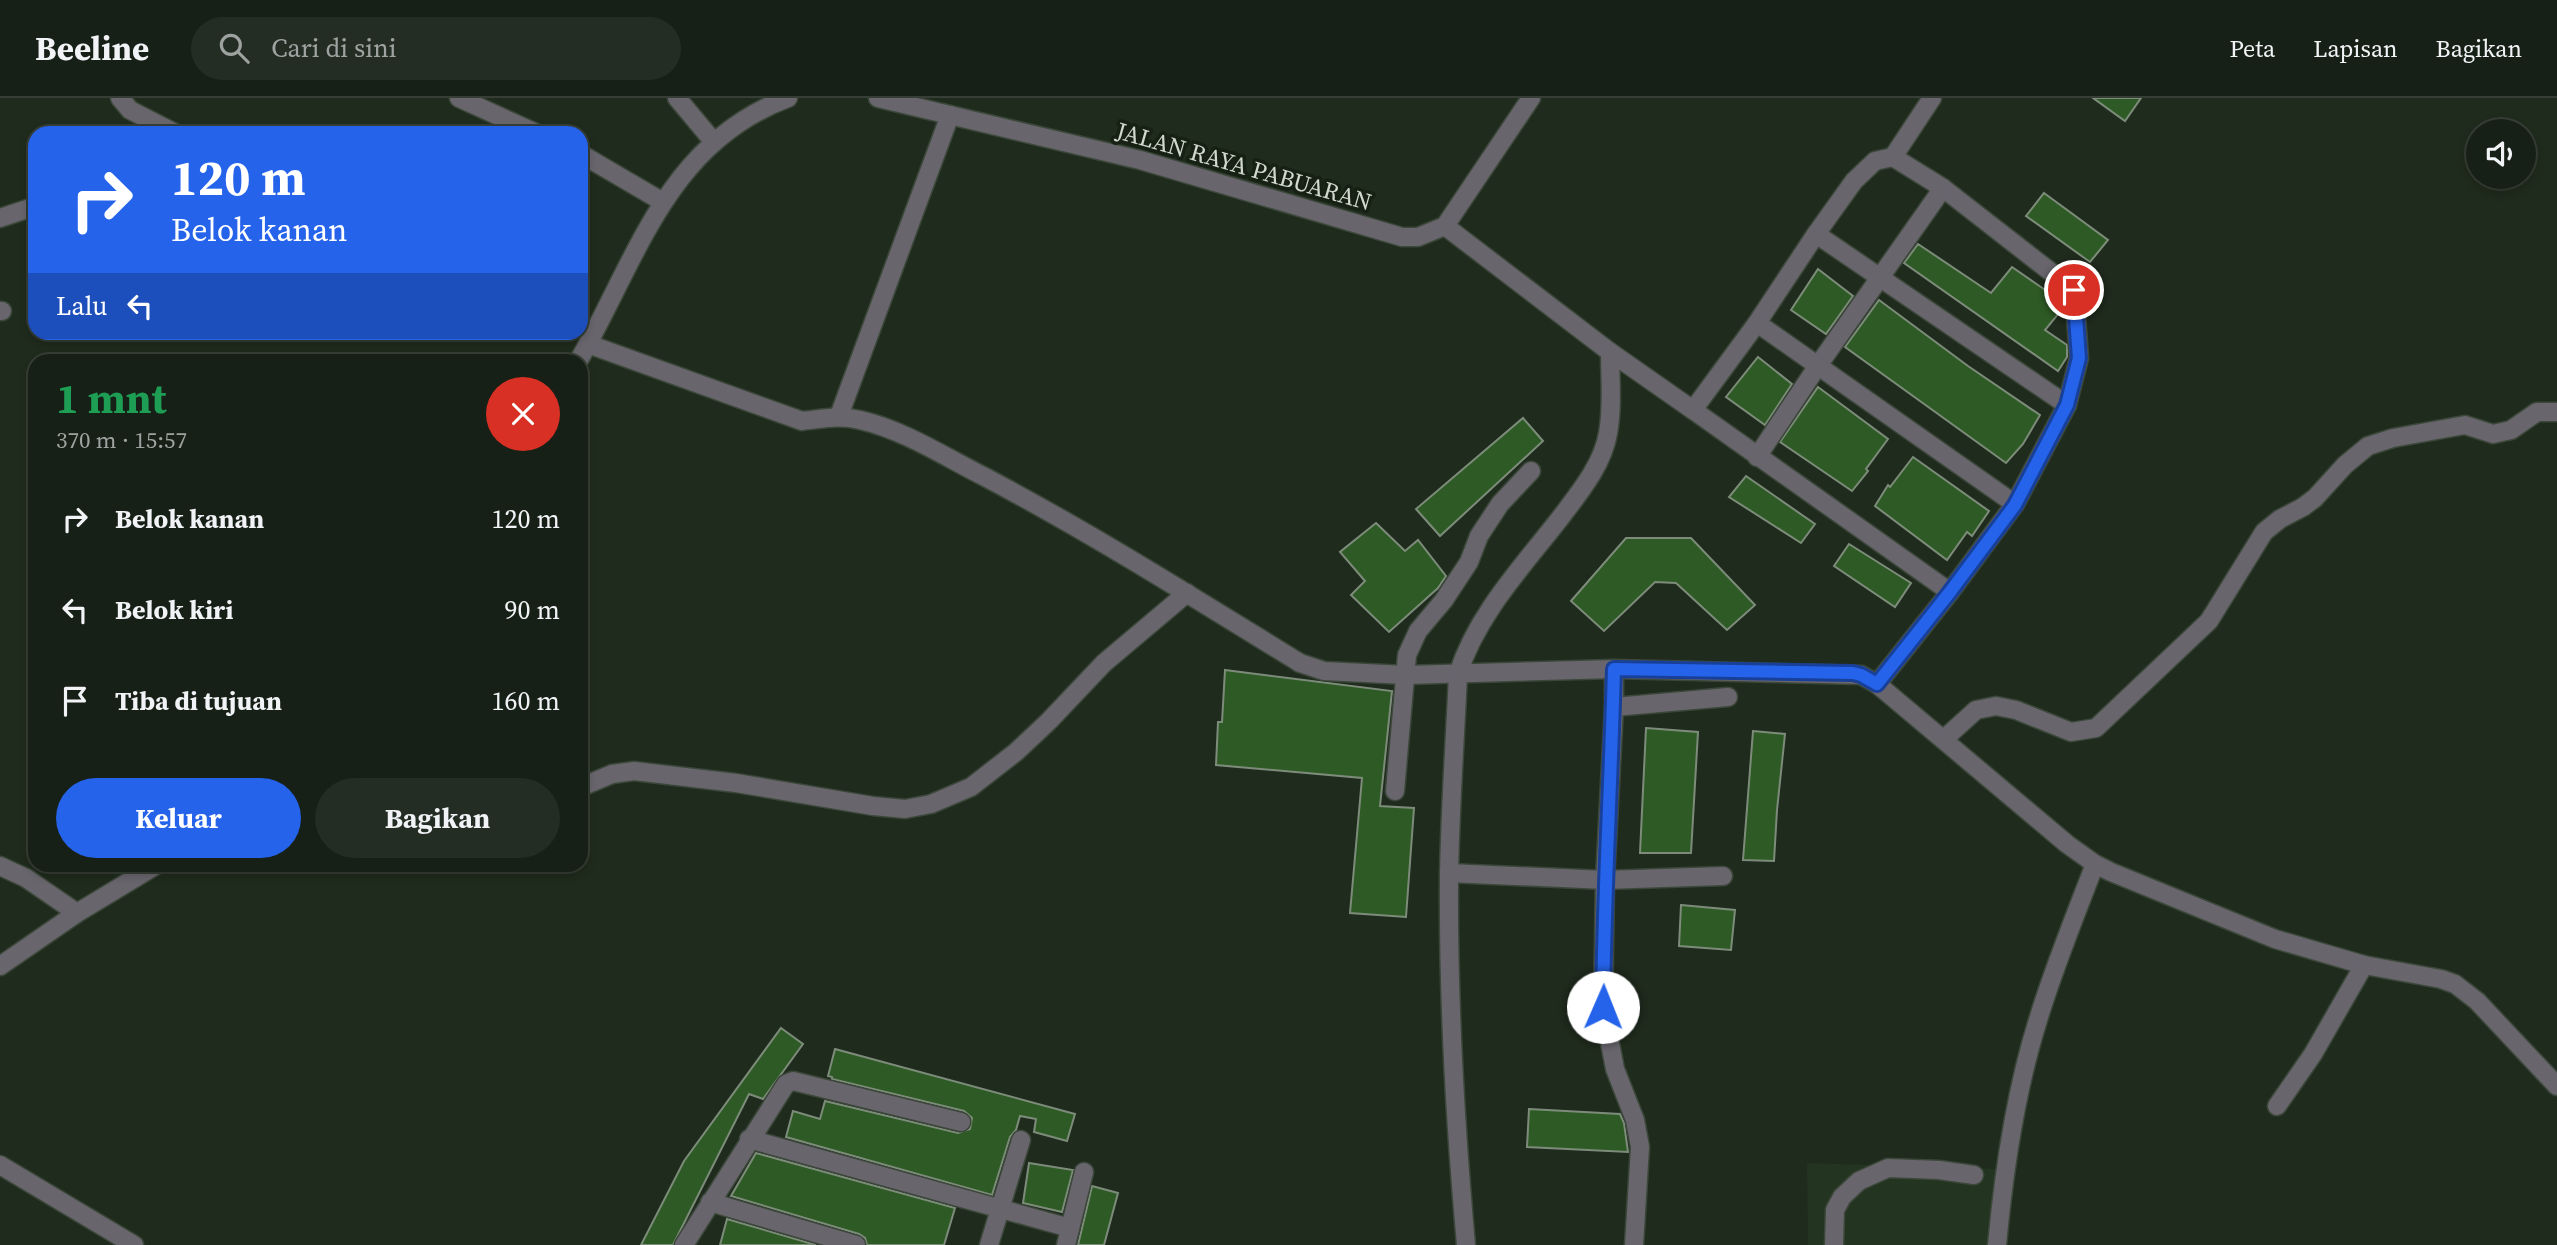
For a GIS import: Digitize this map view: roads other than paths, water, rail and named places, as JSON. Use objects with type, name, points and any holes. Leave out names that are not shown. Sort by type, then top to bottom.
[{"type":"street","points":[[120,98],[130,110],[161,126]]},
{"type":"street","points":[[460,98],[521,126]]},
{"type":"street","points":[[677,98],[713,141]]},
{"type":"street","points":[[582,354],[641,237],[663,202],[713,141],[752,114],[788,98]]},
{"type":"street","name":"JALAN RAYA PABUARAN","points":[[878,98],[1140,160],[1402,237],[1419,237],[1445,226]]},
{"type":"street","points":[[1531,98],[1445,226],[1610,352],[1950,592]]},
{"type":"street","points":[[1693,410],[1757,323],[1854,181],[1875,161],[1893,156],[1932,98]]},
{"type":"street","points":[[839,416],[950,115]]},
{"type":"street","points":[[1877,684],[2015,505],[2067,405],[2079,358],[2074,290],[1942,188],[1893,156]]},
{"type":"street","points":[[588,158],[663,202]]},
{"type":"street","points":[[1757,457],[1816,367],[1942,188]]},
{"type":"street","points":[[0,218],[28,208]]},
{"type":"street","points":[[1816,234],[2067,405]]},
{"type":"street","points":[[1757,323],[2015,505]]},
{"type":"street","points":[[588,344],[802,421],[839,416],[877,424],[923,445],[1063,519],[1300,663],[1313,668],[1406,675],[1614,669],[1861,675],[1877,684],[2067,844],[2095,864],[2274,939],[2364,965],[2455,984],[2477,1000],[2557,1086]]},
{"type":"street","points":[[1466,1245],[1454,1115],[1449,873],[1458,674],[1466,648],[1480,625],[1599,462],[1608,434],[1610,352]]},
{"type":"street","points":[[1944,739],[1976,710],[1996,706],[2016,710],[2071,732],[2096,728],[2209,621],[2264,532],[2309,502],[2368,446],[2393,438],[2465,425],[2493,434],[2511,430],[2537,412],[2557,412]]},
{"type":"street","points":[[1395,791],[1407,654],[1411,643],[1469,562],[1479,536],[1500,504],[1531,471]]},
{"type":"street","points":[[588,784],[612,774],[634,771],[736,783],[873,806],[905,809],[930,804],[971,787],[1016,752],[1104,663],[1187,593]]},
{"type":"street","points":[[1614,669],[1605,880],[1603,1007],[1615,1069],[1635,1119],[1640,1147],[1633,1245]]},
{"type":"street","points":[[1614,707],[1728,697]]},
{"type":"street","points":[[1997,1245],[2004,1176],[2024,1072],[2041,1010],[2095,864]]},
{"type":"street","points":[[0,866],[26,878],[77,913]]},
{"type":"street","points":[[0,966],[77,913],[145,872]]},
{"type":"street","points":[[1449,873],[1605,880],[1723,876]]},
{"type":"street","points":[[2277,1106],[2313,1054],[2364,965]]},
{"type":"street","points":[[684,1245],[786,1084],[793,1081],[961,1122]]},
{"type":"street","points":[[749,1139],[1000,1209],[1068,1237],[1084,1172]]},
{"type":"street","points":[[989,1245],[1021,1140]]},
{"type":"street","points":[[0,1165],[134,1245]]},
{"type":"street","points":[[1834,1245],[1835,1210],[1842,1197],[1859,1181],[1888,1168],[1939,1170],[1974,1175]]},
{"type":"street","points":[[710,1202],[856,1245]]}]
